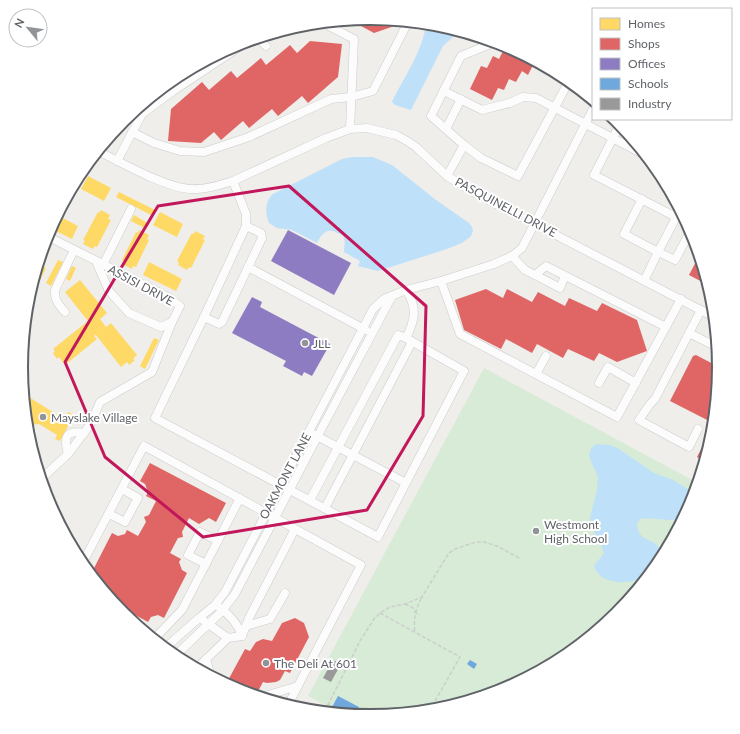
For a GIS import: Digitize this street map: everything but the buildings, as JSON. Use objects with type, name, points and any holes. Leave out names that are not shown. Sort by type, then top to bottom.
[{"type":"street","points":[[332,27],[354,39],[350,129]]},
{"type":"street","points":[[132,132],[154,144],[180,151],[204,152],[249,137],[331,98],[351,97],[373,91],[405,27]]},
{"type":"street","points":[[262,42],[266,46]]},
{"type":"street","points":[[487,46],[461,56],[431,116],[481,158],[518,176],[566,87]]},
{"type":"street","points":[[117,161],[142,114],[173,91],[222,59]]},
{"type":"street","points":[[444,91],[482,110],[510,103],[523,97],[536,98],[632,148]]},
{"type":"street","points":[[446,129],[461,99]]},
{"type":"street","name":"OAKMONT LANE","points":[[170,644],[215,605],[225,592],[265,512],[309,432],[369,315],[384,299],[406,290],[441,281],[494,264],[512,256],[522,248],[592,111]]},
{"type":"street","name":"PASQUINELLI DRIVE","points":[[103,154],[164,182],[191,189],[220,185],[234,181],[312,144],[350,129],[367,128],[396,135],[416,147],[447,176],[473,192],[707,313]]},
{"type":"street","points":[[617,130],[594,174],[642,199],[675,213]]},
{"type":"street","points":[[447,176],[464,145]]},
{"type":"street","points":[[234,181],[246,214],[246,226],[155,418],[378,537],[464,371],[398,335],[310,500]]},
{"type":"street","points":[[642,199],[624,234],[675,260],[687,238]]},
{"type":"street","points":[[99,263],[131,209]]},
{"type":"street","points":[[644,280],[677,216]]},
{"type":"street","points":[[204,317],[219,324],[222,322],[262,238],[261,233],[246,226]]},
{"type":"street","name":"ASSISI DRIVE","points":[[53,239],[168,297],[180,306],[172,322],[161,327],[129,313],[109,292],[99,263]]},
{"type":"street","points":[[65,312],[56,301],[54,295],[74,250]]},
{"type":"street","points":[[512,256],[525,270],[560,288],[565,276]]},
{"type":"street","points":[[535,276],[546,266],[666,327]]},
{"type":"street","points":[[248,267],[372,334]]},
{"type":"street","points":[[441,281],[460,334],[617,417],[681,299]]},
{"type":"street","points":[[325,508],[409,340],[415,314],[412,300],[406,290]]},
{"type":"street","name":"OAKMONT LANE","points":[[180,651],[223,610],[235,594],[392,296]]},
{"type":"street","points":[[698,429],[689,447],[639,420],[655,399],[701,310]]},
{"type":"street","points":[[45,475],[68,454],[91,424],[100,402],[152,372],[172,322]]},
{"type":"street","points":[[689,333],[711,344]]},
{"type":"street","points":[[536,374],[546,356]]},
{"type":"street","points":[[599,383],[608,367],[636,383]]},
{"type":"street","points":[[309,432],[406,483]]},
{"type":"street","points":[[86,557],[144,446],[361,565],[291,699]]},
{"type":"street","points":[[109,514],[125,522],[138,498],[122,489]]},
{"type":"street","points":[[158,635],[182,610],[240,498]]},
{"type":"street","points":[[242,636],[295,529]]},
{"type":"street","points":[[206,564],[188,555],[200,532],[218,541]]},
{"type":"street","points":[[246,626],[270,619],[285,593]]},
{"type":"street","points":[[215,605],[223,610],[239,626],[242,636]]},
{"type":"street","points":[[198,618],[228,638]]},
{"type":"street","points":[[201,664],[228,638],[242,636]]},
{"type":"street","points":[[206,659],[209,668]]},
{"type":"street","points":[[271,694],[298,686]]},
{"type":"path","points":[[415,632],[415,612],[422,596],[450,553],[460,546],[476,542],[490,543],[521,559]]},
{"type":"path","points":[[328,706],[367,628],[380,613],[390,607],[405,604],[422,596]]},
{"type":"path","points":[[405,604],[413,608],[415,612],[419,614]]},
{"type":"path","points":[[380,613],[460,657],[434,703]]},
{"type":"highlighted area","points":[[289,186],[426,306],[423,416],[367,510],[203,537],[105,457],[65,362],[158,206]]},
{"type":"green space","name":"Westmont High School","points":[[484,368],[693,480],[677,518],[666,538],[641,575],[627,592],[612,609],[595,624],[560,651],[541,663],[521,674],[480,691],[415,706],[370,709],[326,706],[308,696]]},
{"type":"water","points":[[425,30],[454,36],[443,46],[411,110],[395,105],[392,102],[417,54]]},
{"type":"water","points":[[352,157],[373,157],[392,165],[436,200],[469,223],[473,231],[471,236],[462,243],[447,249],[378,271],[358,266],[360,261],[344,252],[345,244],[343,236],[334,231],[325,232],[317,243],[292,230],[277,228],[269,223],[266,207],[268,200],[273,194],[342,159]]},
{"type":"water","points":[[596,444],[610,445],[619,449],[654,473],[673,480],[689,490],[676,520],[640,519],[637,524],[640,535],[660,548],[637,580],[625,582],[609,580],[597,573],[594,566],[604,553],[600,542],[595,538],[590,517],[597,490],[598,477],[589,454],[592,447]]},
{"type":"place","name":"JLL","points":[[305,343]]},
{"type":"place","name":"Mayslake Village","points":[[43,417]]},
{"type":"place","name":"Westmont High School","points":[[536,531]]},
{"type":"place","name":"The Deli At 601","points":[[266,663]]}]
